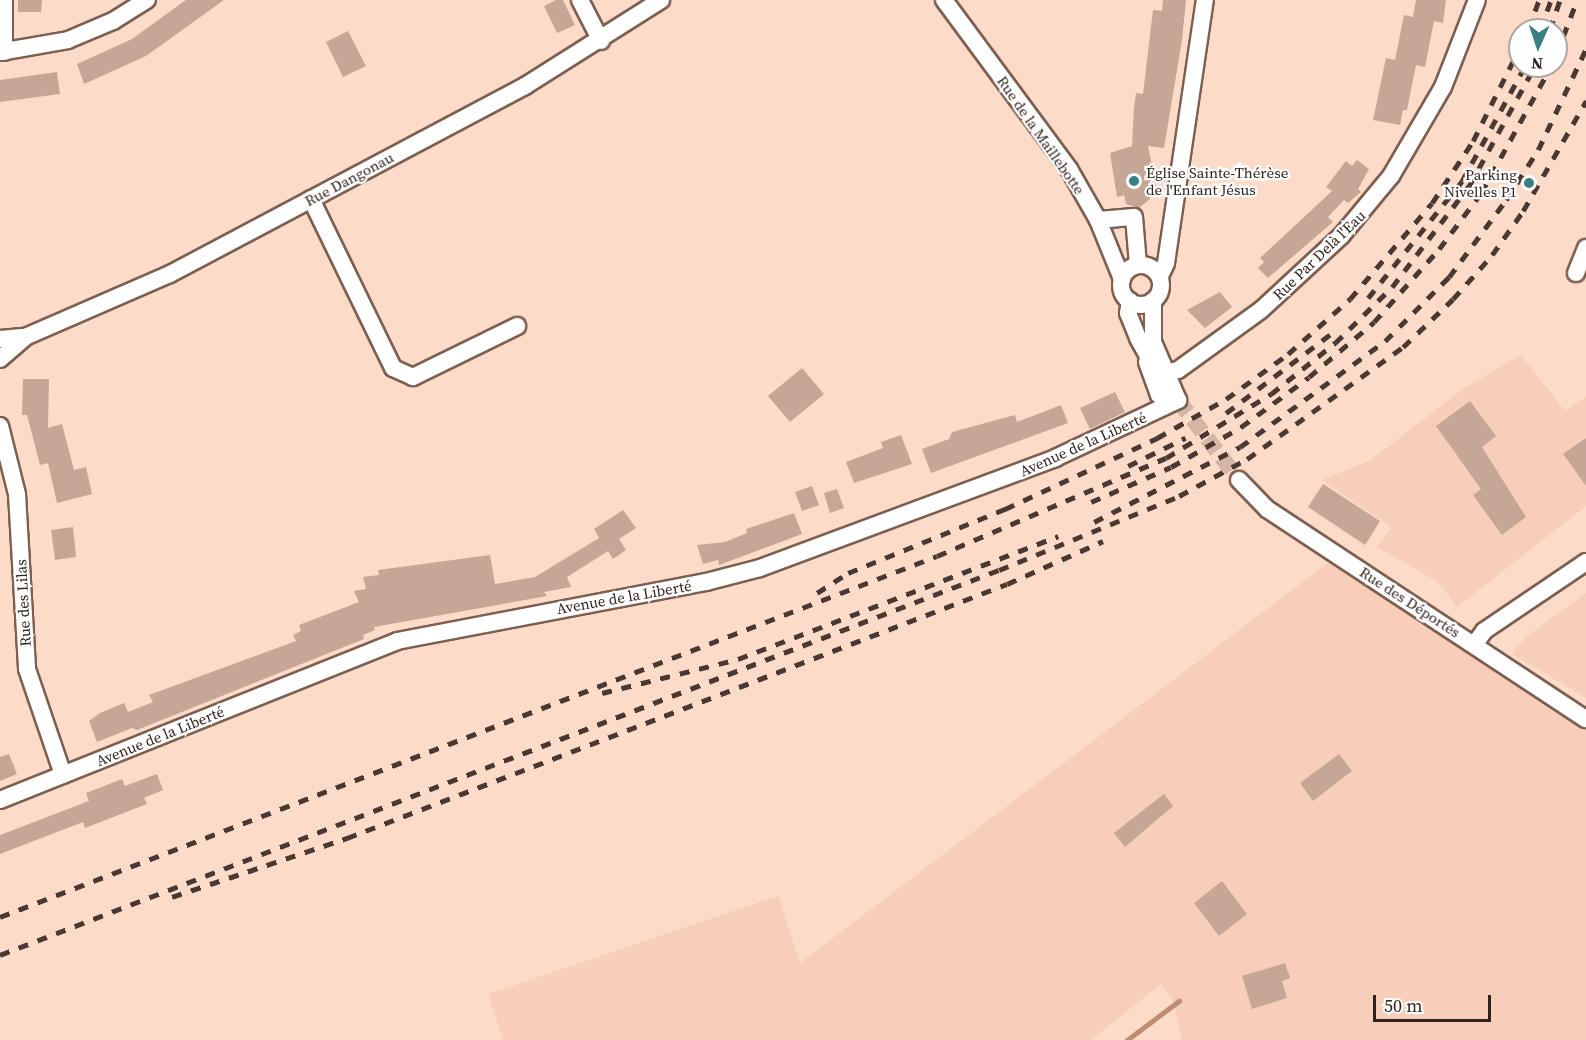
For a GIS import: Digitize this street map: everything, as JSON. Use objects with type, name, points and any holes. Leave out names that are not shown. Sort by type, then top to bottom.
[{"type":"street","points":[[4,0],[2,52],[68,40],[113,21],[147,0]]},
{"type":"street","points":[[580,0],[601,41]]},
{"type":"street","name":"Rue Dangonau","points":[[0,359],[25,337],[170,274],[525,86],[601,41],[661,0]]},
{"type":"street","name":"Rue de la Maillebotte","points":[[944,0],[1069,169],[1098,220],[1122,279]]},
{"type":"street","points":[[1178,400],[1153,342],[1153,301],[1161,290],[1160,276],[1166,263],[1205,0]]},
{"type":"street","name":"Rue Par Delà l'Eau","points":[[1165,372],[1178,370],[1261,310],[1363,213],[1413,143],[1443,87],[1477,0]]},
{"type":"street","points":[[311,199],[393,368],[412,377],[517,326]]},
{"type":"street","points":[[1098,220],[1134,217],[1138,265]]},
{"type":"street","points":[[1576,273],[1586,248]]},
{"type":"street","points":[[1153,301],[1139,305],[1130,301],[1123,293],[1122,279],[1126,272],[1138,265],[1150,267],[1160,276]]},
{"type":"street","points":[[1130,301],[1128,313],[1158,395],[1178,400]]},
{"type":"street","name":"Rue Dangonau","points":[[0,339],[25,337]]},
{"type":"street","points":[[1138,338],[1157,372],[1165,372]]},
{"type":"street","name":"Avenue de la Liberté","points":[[0,800],[397,641],[706,582],[760,568],[1055,458],[1178,400]]},
{"type":"street","name":"Rue des Lilas","points":[[0,426],[17,495],[27,669],[63,775]]},
{"type":"street","name":"Rue des Déportés","points":[[1239,480],[1267,509],[1586,719]]},
{"type":"street","points":[[1474,645],[1484,632],[1586,562]]},
{"type":"shaded area","points":[[1521,355],[1565,411],[1586,397],[1586,506],[1457,607],[1438,582],[1377,547],[1392,528],[1322,480],[1371,460],[1464,388]]},
{"type":"shaded area","points":[[1329,562],[1586,728],[1586,1040],[1182,1040],[1173,1000],[1161,984],[1091,1040],[503,1040],[488,994],[778,896],[800,963]]},
{"type":"shaded area","points":[[1586,593],[1586,698],[1512,654],[1526,637]]},
{"type":"building","points":[[18,0],[42,0],[41,12],[18,12]]},
{"type":"building","points":[[186,0],[224,0],[146,56],[84,84],[77,64],[132,39]]},
{"type":"building","points":[[556,0],[563,0],[575,25],[557,33],[544,6]]},
{"type":"building","points":[[1163,0],[1186,0],[1182,40],[1164,148],[1148,146],[1157,189],[1149,191],[1150,199],[1139,208],[1126,204],[1124,195],[1117,197],[1110,153],[1132,146],[1136,93],[1143,94],[1153,10],[1162,11]]},
{"type":"building","points":[[1416,0],[1446,0],[1443,23],[1434,21],[1425,67],[1416,65],[1407,110],[1403,110],[1400,125],[1373,120],[1386,58],[1395,60],[1404,15],[1413,17]]},
{"type":"building","points":[[348,31],[366,66],[343,77],[326,42]]},
{"type":"building","points":[[57,72],[60,94],[0,102],[0,80]]},
{"type":"building","points":[[1357,160],[1369,169],[1358,189],[1361,192],[1348,203],[1344,200],[1328,217],[1333,222],[1268,278],[1258,268],[1264,262],[1260,258],[1332,191],[1326,187],[1346,161],[1352,166]]},
{"type":"building","points":[[1220,292],[1232,307],[1205,328],[1187,310]]},
{"type":"building","points":[[802,368],[824,394],[790,422],[768,396]]},
{"type":"building","points":[[23,379],[49,379],[48,428],[62,424],[74,470],[86,467],[92,494],[57,503],[48,463],[40,465],[27,415],[22,415]]},
{"type":"building","points":[[1115,392],[1125,412],[1090,429],[1080,408]]},
{"type":"building","points":[[1470,401],[1496,436],[1482,447],[1526,517],[1502,535],[1473,495],[1481,489],[1436,426]]},
{"type":"building","points":[[1061,405],[1068,423],[931,473],[922,449],[949,439],[952,432],[1015,415],[1017,422]]},
{"type":"building","points":[[901,435],[912,464],[854,483],[846,462],[883,448],[881,442]]},
{"type":"building","points":[[1586,438],[1586,486],[1563,454]]},
{"type":"building","points":[[1323,484],[1380,521],[1365,545],[1308,507]]},
{"type":"building","points":[[812,486],[819,505],[802,511],[795,492]]},
{"type":"building","points":[[837,489],[844,508],[830,513],[824,493]]},
{"type":"building","points":[[623,510],[636,528],[619,539],[626,550],[613,559],[608,551],[567,577],[571,587],[544,592],[547,596],[374,627],[375,630],[363,635],[364,639],[137,730],[132,728],[97,742],[89,721],[100,713],[124,703],[128,712],[153,702],[149,695],[296,641],[293,635],[301,631],[299,625],[359,602],[354,591],[366,589],[363,577],[379,575],[378,570],[490,555],[495,584],[535,577],[599,538],[594,529]]},
{"type":"building","points":[[794,513],[802,534],[719,565],[718,560],[703,564],[697,545],[725,542],[747,533],[746,529]]},
{"type":"building","points":[[73,527],[76,557],[55,560],[51,530]]},
{"type":"building","points":[[9,754],[17,774],[0,781],[0,757]]},
{"type":"building","points":[[1339,754],[1352,771],[1313,801],[1300,783]]},
{"type":"building","points":[[157,774],[163,790],[144,798],[147,804],[85,828],[83,822],[0,854],[0,835],[89,801],[86,793],[122,779],[125,786]]},
{"type":"building","points":[[1164,794],[1173,806],[1125,847],[1114,833]]},
{"type":"building","points":[[1222,881],[1247,914],[1219,936],[1194,903]]},
{"type":"building","points":[[1285,963],[1290,978],[1282,981],[1287,998],[1252,1009],[1242,976]]},
{"type":"waterway","points":[[1127,1040],[1179,1001]]},
{"type":"tunnel","points":[[1178,400],[1239,480]]},
{"type":"railway","points":[[1532,18],[1539,0]]},
{"type":"railway","points":[[1544,18],[1551,0]]},
{"type":"railway","points":[[1554,18],[1560,0]]},
{"type":"railway","points":[[1568,24],[1577,0]]},
{"type":"railway","points":[[1094,522],[1240,447],[1385,341],[1449,277],[1506,200],[1538,150],[1586,49]]},
{"type":"railway","points":[[817,593],[848,573],[1005,509],[1157,438],[1226,399],[1288,354],[1350,299],[1432,203],[1473,141],[1508,71]]},
{"type":"railway","points":[[1368,298],[1462,181],[1518,78]]},
{"type":"railway","points":[[0,917],[937,556],[1166,458],[1271,394],[1335,343],[1392,287],[1469,186],[1528,78]]},
{"type":"railway","points":[[1091,502],[1171,467],[1241,427],[1309,377],[1374,322],[1439,249],[1481,193],[1544,78]]},
{"type":"railway","points":[[0,955],[999,570],[1179,496],[1247,459],[1403,347],[1453,299],[1492,255],[1523,211],[1586,101]]},
{"type":"railway","points":[[1226,413],[1331,334]]},
{"type":"railway","points":[[1128,466],[1185,438]]},
{"type":"railway","points":[[602,693],[738,659],[1058,536]]},
{"type":"railway","points":[[172,897],[347,838],[1007,584],[1103,541]]},
{"type":"place","name":"Église Sainte-Thérèse de l'Enfant Jésus","points":[[1134,181]]},
{"type":"place","name":"Parking Nivelles P1","points":[[1529,183]]}]
